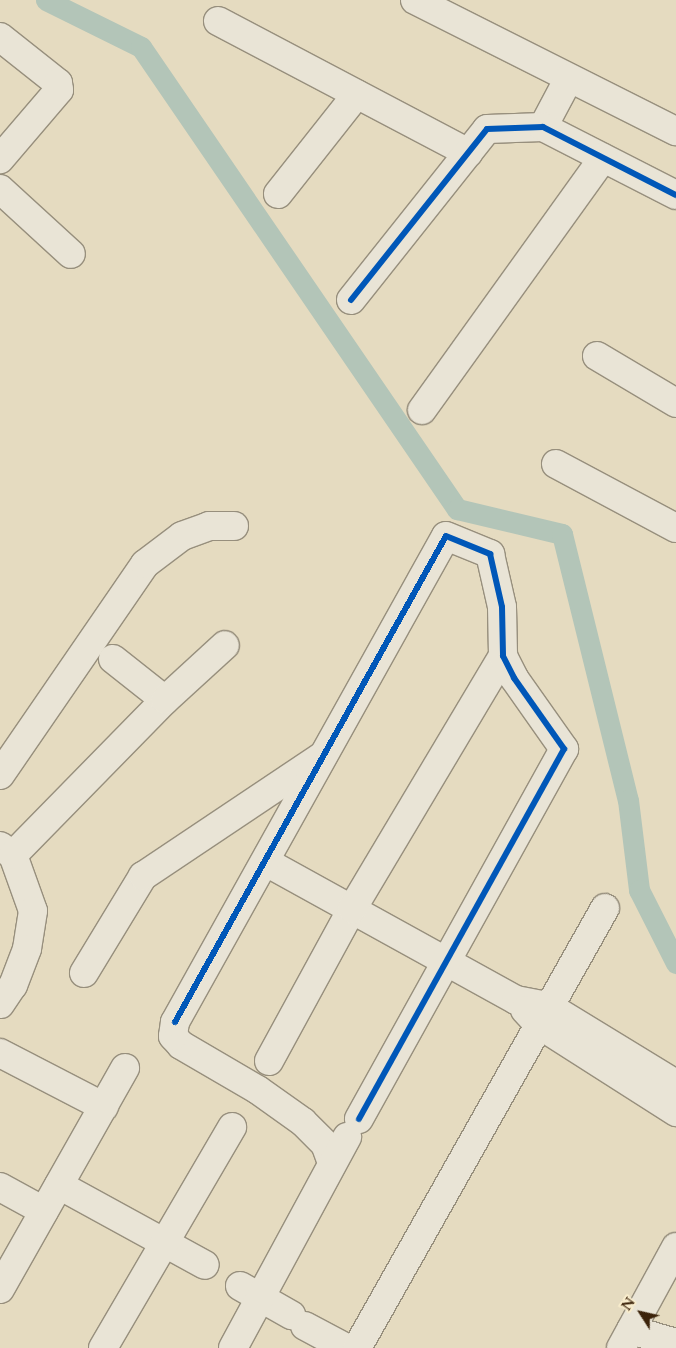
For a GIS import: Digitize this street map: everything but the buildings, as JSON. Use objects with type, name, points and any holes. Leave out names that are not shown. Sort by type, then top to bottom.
[{"type":"street","points":[[415,0],[676,131]]},
{"type":"street","points":[[218,21],[468,153]]},
{"type":"street","points":[[0,37],[58,83],[59,90],[0,159]]},
{"type":"street","points":[[543,127],[570,78]]},
{"type":"street","points":[[278,194],[357,94]]},
{"type":"street","points":[[351,300],[487,129],[543,127],[676,195]]},
{"type":"street","points":[[422,410],[604,158]]},
{"type":"street","points":[[0,189],[71,254]]},
{"type":"street","points":[[597,356],[676,403]]},
{"type":"street","points":[[556,464],[676,528]]},
{"type":"street","points":[[0,775],[145,564],[182,536],[209,526],[234,526]]},
{"type":"street","points":[[233,1348],[250,1293],[332,1163],[353,1128],[564,749],[514,678],[503,656],[502,607],[490,554],[446,536],[266,862],[175,1022],[174,1036],[181,1045],[258,1090],[303,1122],[325,1144],[332,1163]]},
{"type":"street","points":[[0,1004],[13,985],[27,949],[33,911],[6,850],[225,645]]},
{"type":"street","points":[[269,1061],[352,909],[503,656]]},
{"type":"street","points":[[113,659],[165,700]]},
{"type":"street","points":[[84,972],[143,876],[326,754]]},
{"type":"street","points":[[266,862],[543,1015],[676,1084]]},
{"type":"street","points":[[356,1348],[543,1015],[606,908]]},
{"type":"street","points":[[543,1015],[676,1112]]},
{"type":"street","points":[[0,1053],[104,1106]]},
{"type":"street","points":[[0,1289],[126,1068]]},
{"type":"street","points":[[103,1348],[232,1127]]},
{"type":"street","points":[[59,1185],[206,1265]]},
{"type":"street","points":[[0,1187],[44,1211]]},
{"type":"street","points":[[676,1247],[626,1339],[676,1343]]},
{"type":"street","points":[[250,1293],[346,1348]]},
{"type":"waterway","points":[[46,0],[141,47],[457,509],[562,534],[628,800],[639,890],[676,963]]},
{"type":"cycle path","points":[[351,300],[487,129],[543,127],[676,195]]},
{"type":"cycle path","points":[[175,1022],[446,536],[490,554],[502,607],[503,656],[514,678],[564,749],[359,1119]]}]
